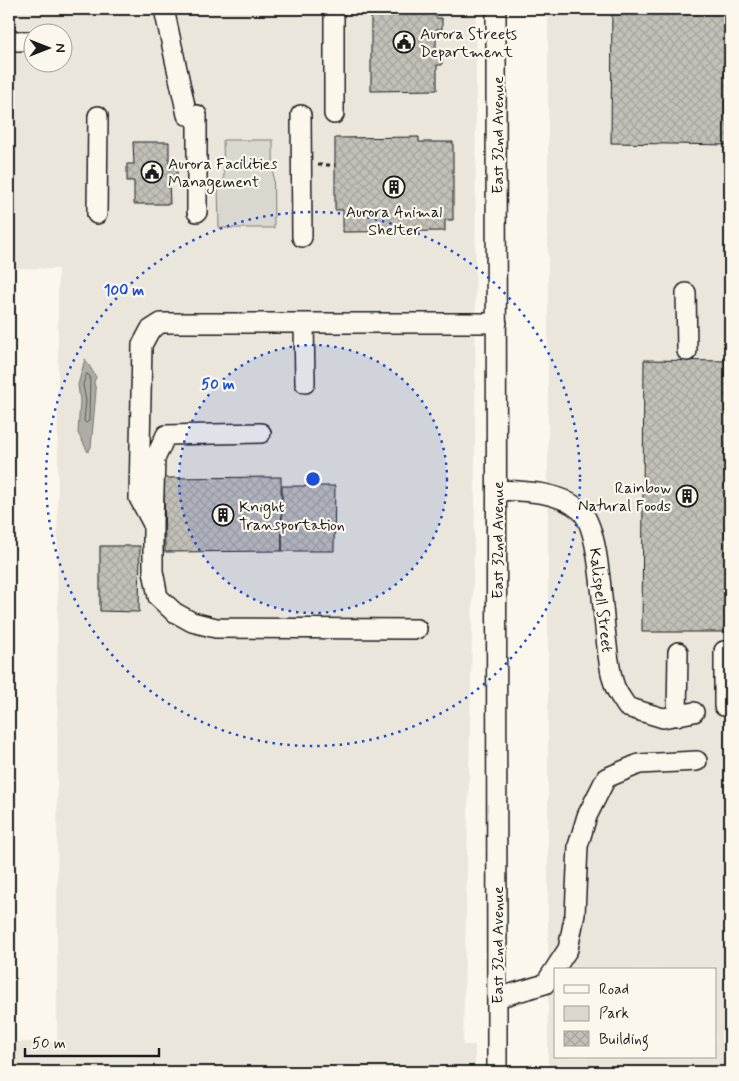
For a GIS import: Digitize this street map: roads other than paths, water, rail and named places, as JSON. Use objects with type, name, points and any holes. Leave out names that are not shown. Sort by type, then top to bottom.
[{"type":"street","points":[[164,9],[192,115],[197,212]]},
{"type":"street","points":[[334,9],[334,114]]},
{"type":"street","name":"East 32nd Avenue","points":[[496,9],[497,1072]]},
{"type":"street","points":[[9,41],[22,41]]},
{"type":"street","points":[[301,115],[302,237]]},
{"type":"street","points":[[97,214],[98,116]]},
{"type":"street","points":[[686,294],[687,351]]},
{"type":"street","points":[[153,524],[139,498],[142,346],[150,330],[161,323],[497,323]]},
{"type":"street","points":[[304,323],[305,383]]},
{"type":"street","points":[[261,433],[166,434],[155,459],[153,571],[158,597],[174,612],[192,622],[216,628],[417,629]]},
{"type":"street","name":"Kalispell Street","points":[[497,490],[530,491],[562,499],[582,511],[595,539],[614,685],[627,707],[662,718],[686,714],[678,652]]},
{"type":"street","points":[[724,651],[724,706]]},
{"type":"street","points":[[556,968],[568,949],[575,914],[578,846],[588,816],[606,778],[639,764],[697,761]]},
{"type":"street","points":[[497,998],[545,984],[554,970]]},
{"type":"water","points":[[85,359],[96,377],[94,382],[96,391],[91,447],[88,452],[78,433],[80,401],[78,385]]},
{"type":"place","name":"Aurora Streets Department","points":[[404,42]]},
{"type":"place","name":"Aurora Facilities Management","points":[[152,172]]},
{"type":"place","name":"Aurora Animal Shelter","points":[[394,187]]},
{"type":"place","name":"Rainbow Natural Foods","points":[[687,496]]},
{"type":"place","name":"Knight Transportation","points":[[223,515]]}]
